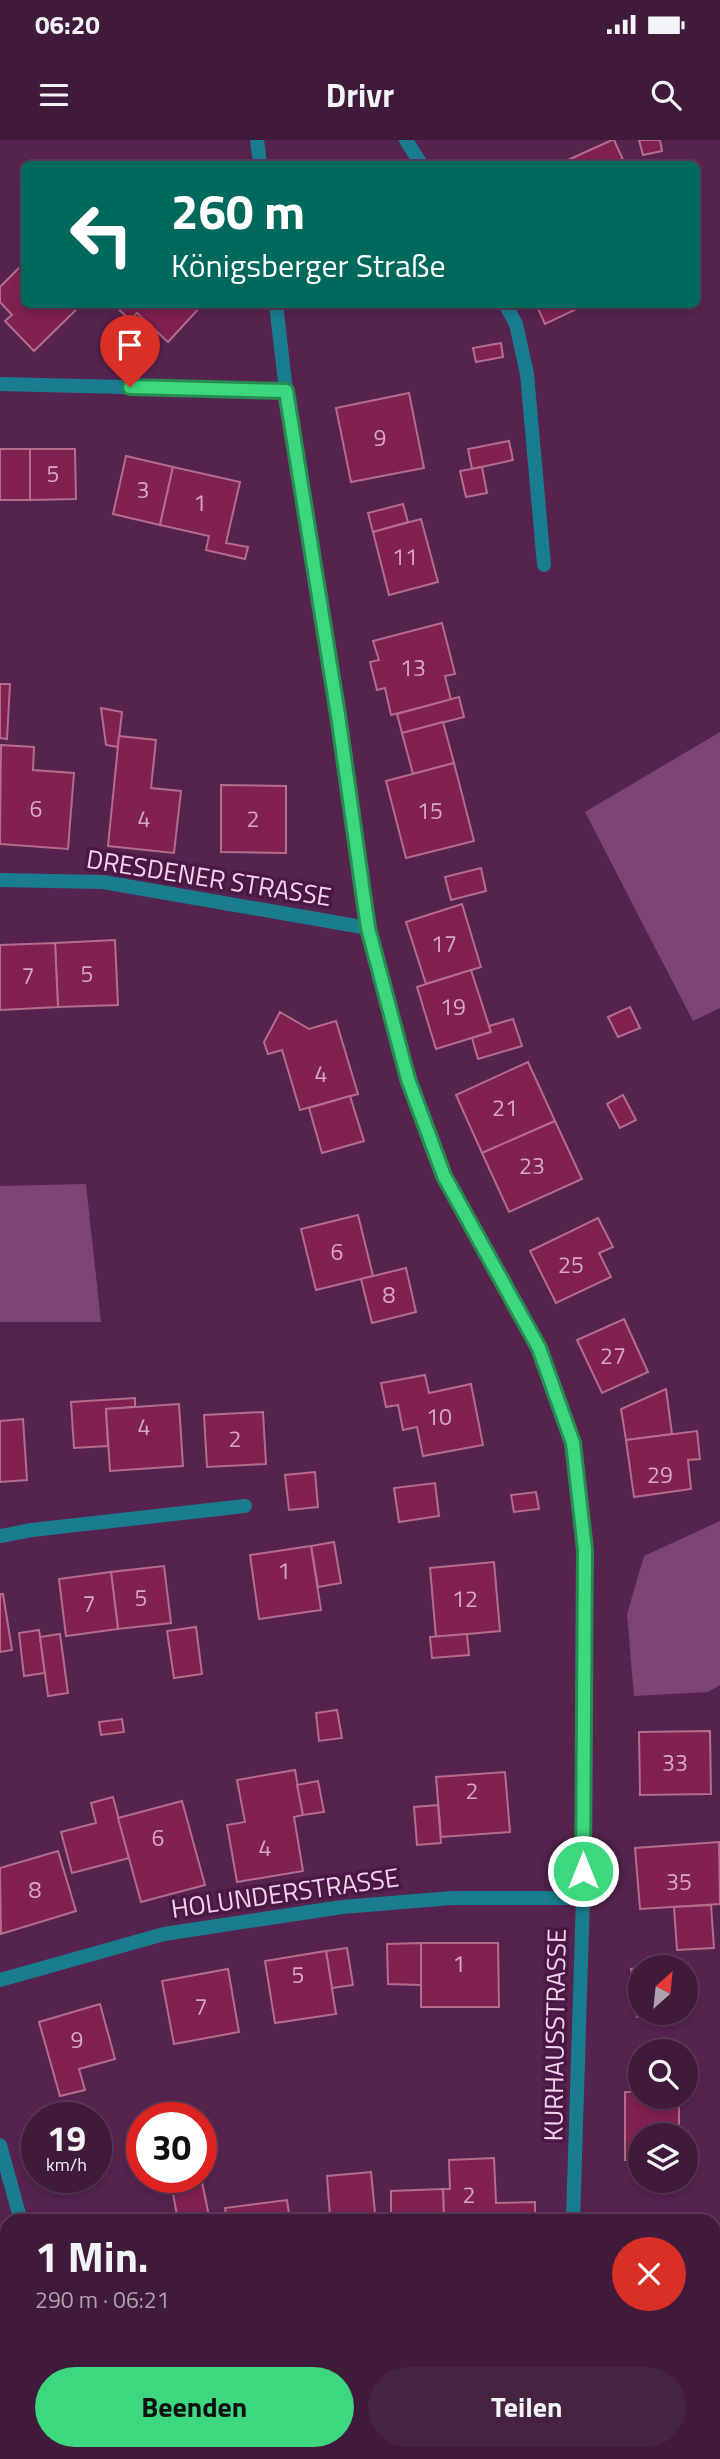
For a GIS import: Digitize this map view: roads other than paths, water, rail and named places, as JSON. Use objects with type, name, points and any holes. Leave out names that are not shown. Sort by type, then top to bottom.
[{"type":"street","points":[[257,140],[260,161]]},
{"type":"street","points":[[405,140],[419,161]]},
{"type":"street","name":"KURHAUSSTRASSE","points":[[276,308],[286,391],[338,715],[368,928],[408,1079],[444,1176],[539,1348],[573,1443],[585,1550],[583,1898],[573,2214]]},
{"type":"street","points":[[507,308],[516,324],[527,374],[544,565]]},
{"type":"street","points":[[0,384],[286,391]]},
{"type":"street","name":"DRESDENER STRASSE","points":[[0,880],[103,882],[368,928]]},
{"type":"street","points":[[0,1536],[246,1506]]},
{"type":"street","name":"HOLUNDERSTRASSE","points":[[0,1980],[164,1934],[342,1907],[452,1898],[583,1898]]},
{"type":"street","points":[[0,2145],[19,2214]]}]
